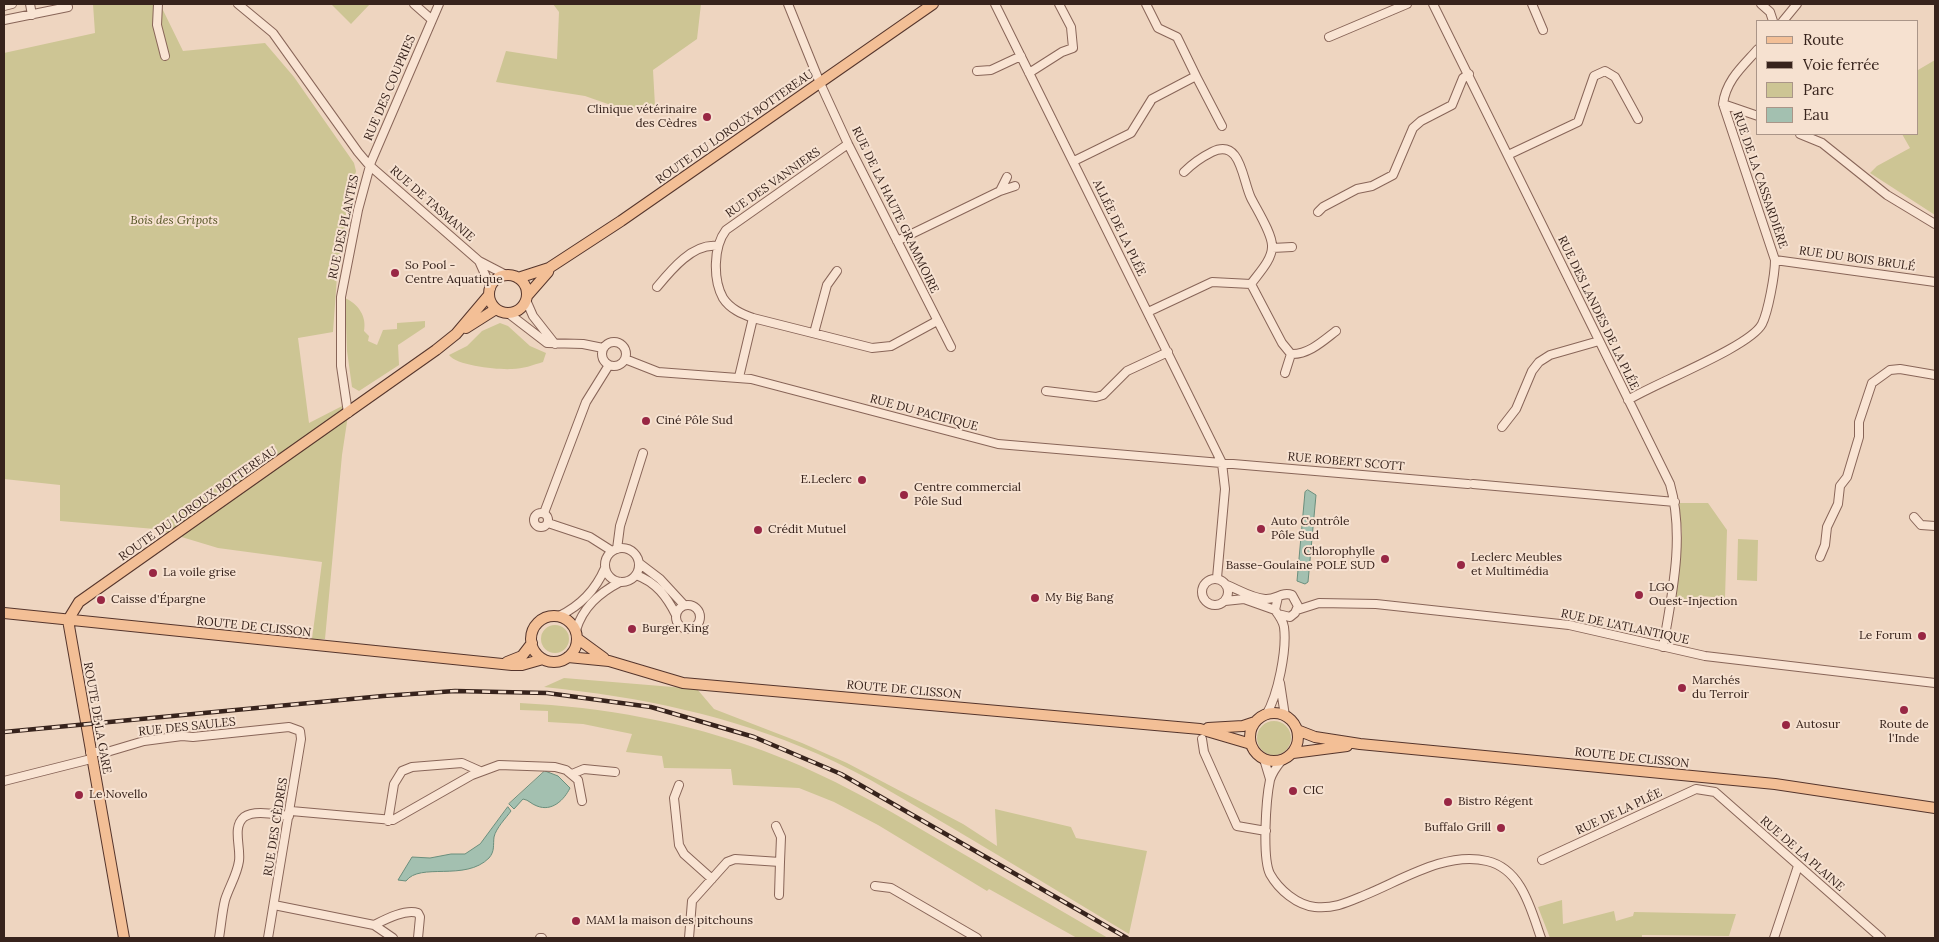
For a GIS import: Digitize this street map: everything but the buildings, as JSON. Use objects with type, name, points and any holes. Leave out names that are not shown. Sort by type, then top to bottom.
[{"type":"main road","name":"ROUTE DU LOROUX BOTTEREAU","points":[[518,278],[549,268],[622,221],[933,4]]},
{"type":"main road","name":"ROUTE DU LOROUX BOTTEREAU","points":[[527,298],[548,272],[549,268]]},
{"type":"main road","points":[[456,334],[490,291],[496,279],[506,275],[518,278],[525,286],[527,298],[517,311],[508,313],[496,309]]},
{"type":"main road","points":[[490,291],[496,309]]},
{"type":"main road","points":[[456,334],[496,309]]},
{"type":"main road","name":"ROUTE DU LOROUX BOTTEREAU","points":[[68,620],[79,602],[348,413],[456,334]]},
{"type":"main road","name":"ROUTE DE CLISSON","points":[[4,614],[501,664],[522,665],[543,659]]},
{"type":"main road","points":[[551,616],[559,616],[571,623],[577,634],[576,647],[568,657],[556,662],[543,659],[535,651],[532,643],[533,632],[538,623],[551,616]]},
{"type":"main road","name":"ROUTE DE LA GARE","points":[[68,620],[90,756],[124,938]]},
{"type":"main road","name":"ROUTE DE CLISSON","points":[[577,634],[609,661]]},
{"type":"main road","name":"ROUTE DE CLISSON","points":[[501,664],[522,656],[532,643]]},
{"type":"main road","name":"ROUTE DE CLISSON","points":[[568,657],[609,661],[683,683],[1201,734],[1251,744]]},
{"type":"main road","points":[[1266,715],[1279,714],[1285,716],[1297,730],[1298,740],[1293,753]]},
{"type":"main road","name":"ROUTE DE CLISSON","points":[[1201,734],[1243,726],[1256,722],[1266,715]]},
{"type":"main road","points":[[1256,722],[1250,736],[1251,744],[1258,755],[1264,759],[1282,760]]},
{"type":"main road","name":"ROUTE DE CLISSON","points":[[1297,730],[1315,737],[1360,744],[1775,784],[1935,804]]},
{"type":"main road","name":"ROUTE DE CLISSON","points":[[1282,760],[1293,753],[1360,744]]},
{"type":"main road","name":"ROUTE DE CLISSON","points":[[1900,801],[1935,808]]},
{"type":"street","points":[[4,6],[12,4]]},
{"type":"street","points":[[30,4],[32,15]]},
{"type":"street","points":[[158,4],[157,25],[165,56]]},
{"type":"street","name":"RUE DES PLANTES","points":[[238,4],[273,33],[369,165],[341,297],[341,366],[348,413]]},
{"type":"street","points":[[414,4],[431,19]]},
{"type":"street","name":"RUE DES COUPRIES","points":[[369,165],[439,4]]},
{"type":"street","name":"RUE DE LA HAUTE GRAMMOIRE","points":[[788,4],[820,83],[848,144],[951,347]]},
{"type":"street","name":"ALLÉE DE LA PLÉE","points":[[995,4],[1222,463],[1225,490],[1217,578]]},
{"type":"street","points":[[1029,73],[1062,52],[1073,48],[1071,27],[1059,4]]},
{"type":"street","points":[[1146,4],[1158,28],[1178,37],[1222,126]]},
{"type":"street","points":[[1329,37],[1407,4]]},
{"type":"street","name":"RUE DES LANDES DE LA PLÉE","points":[[1433,4],[1670,484],[1675,502],[1678,541],[1663,647]]},
{"type":"street","points":[[1532,4],[1543,30]]},
{"type":"street","points":[[1761,4],[1770,12],[1773,20]]},
{"type":"street","points":[[1784,20],[1797,4]]},
{"type":"street","points":[[4,20],[68,7]]},
{"type":"street","name":"RUE DE LA CASSARDIÈRE","points":[[1628,400],[1746,340],[1762,324],[1775,271],[1775,260],[1723,104],[1724,93],[1730,81],[1756,51]]},
{"type":"street","points":[[976,71],[991,70],[1021,56]]},
{"type":"street","points":[[1508,155],[1578,122],[1594,76],[1605,71],[1615,77],[1638,119]]},
{"type":"street","points":[[1318,212],[1323,207],[1357,189],[1372,186],[1393,175],[1412,128],[1421,121],[1452,105],[1463,78],[1469,74]]},
{"type":"street","points":[[1074,161],[1131,133],[1152,99],[1196,76]]},
{"type":"street","points":[[1723,104],[1756,115]]},
{"type":"street","points":[[1802,135],[1822,143],[1887,195],[1935,224]]},
{"type":"street","name":"RUE DES VANNIERS","points":[[717,246],[726,230],[848,144]]},
{"type":"street","points":[[1184,172],[1195,161],[1220,148],[1228,149],[1234,154],[1248,191],[1270,238],[1272,248],[1270,256],[1252,284]]},
{"type":"street","name":"RUE DE TASMANIE","points":[[369,165],[479,261],[506,275]]},
{"type":"street","points":[[1000,191],[1006,177]]},
{"type":"street","points":[[897,241],[1000,191],[1015,186]]},
{"type":"street","points":[[657,287],[672,268],[703,246],[717,246],[716,265],[723,298],[739,313],[753,318],[872,348],[884,348],[937,321]]},
{"type":"street","points":[[1272,248],[1292,247]]},
{"type":"street","name":"RUE DU BOIS BRULÉ","points":[[1775,260],[1935,282]]},
{"type":"street","name":"RUE DE TASMANIE","points":[[479,261],[490,291]]},
{"type":"street","points":[[814,333],[827,285],[837,271]]},
{"type":"street","points":[[1148,312],[1212,282],[1252,284]]},
{"type":"street","points":[[1252,284],[1282,343],[1291,354]]},
{"type":"street","points":[[527,298],[533,316],[555,344]]},
{"type":"street","points":[[508,313],[541,340],[555,344],[583,344],[603,348]]},
{"type":"street","points":[[739,377],[753,318]]},
{"type":"street","points":[[1291,354],[1299,354],[1318,345],[1336,331]]},
{"type":"street","points":[[1502,427],[1516,409],[1532,371],[1539,362],[1550,355],[1599,341]]},
{"type":"street","points":[[611,342],[620,343],[625,349],[625,358],[618,365],[609,365],[602,358],[603,348],[611,342]]},
{"type":"street","points":[[1046,391],[1096,397],[1103,395],[1127,371],[1168,352]]},
{"type":"street","points":[[1285,373],[1291,354]]},
{"type":"street","name":"RUE DU PACIFIQUE","points":[[625,358],[658,372],[739,377],[998,444],[1222,463]]},
{"type":"street","points":[[577,634],[585,610],[598,596],[620,582],[629,581],[636,575],[639,563],[638,558],[631,550],[614,550],[590,537],[548,523],[542,526],[535,522],[536,516],[544,513],[586,402],[609,365]]},
{"type":"street","points":[[1820,557],[1825,546],[1827,526],[1838,504],[1840,486],[1850,469],[1859,437],[1859,422],[1872,382],[1890,370],[1900,369],[1935,375]]},
{"type":"street","points":[[559,616],[578,605],[590,593],[605,568],[606,558],[614,550],[643,453]]},
{"type":"street","name":"RUE ROBERT SCOTT","points":[[1222,463],[1675,502]]},
{"type":"street","points":[[544,513],[547,516],[548,523]]},
{"type":"street","points":[[1914,517],[1921,525],[1935,526]]},
{"type":"street","points":[[636,575],[656,585],[682,627],[689,628],[697,623],[699,617],[698,610],[693,606],[684,605],[660,579],[639,563]]},
{"type":"street","points":[[605,568],[612,579],[620,582]]},
{"type":"street","points":[[1227,585],[1229,594],[1225,601],[1219,605],[1212,605],[1203,599],[1202,589],[1204,584],[1217,578],[1227,585],[1256,597],[1278,597],[1289,594],[1297,600],[1296,612],[1284,626]]},
{"type":"street","points":[[1266,715],[1273,704],[1280,678],[1284,626],[1277,612],[1278,597]]},
{"type":"street","points":[[1225,601],[1244,599],[1290,617],[1296,612]]},
{"type":"street","name":"RUE DE L'ATLANTIQUE","points":[[1297,600],[1310,605]]},
{"type":"street","name":"RUE DE L'ATLANTIQUE","points":[[1296,612],[1319,603],[1376,604],[1569,625],[1705,656],[1935,683]]},
{"type":"street","points":[[676,615],[684,605]]},
{"type":"street","points":[[1280,678],[1285,716]]},
{"type":"street","name":"RUE DES SAULES","points":[[4,781],[144,741],[182,736],[193,738],[289,727]]},
{"type":"street","name":"RUE DES CÈDRES","points":[[268,938],[290,814],[301,734],[298,729],[289,727]]},
{"type":"street","points":[[1201,734],[1204,752],[1237,826],[1266,831]]},
{"type":"street","points":[[1264,759],[1270,779],[1265,851],[1270,874],[1298,903],[1318,907],[1338,906],[1435,866],[1455,859],[1472,858],[1490,861],[1514,877],[1522,888],[1541,938]]},
{"type":"street","points":[[1270,779],[1282,760]]},
{"type":"street","points":[[388,821],[394,784],[402,770],[412,767],[462,763],[480,771]]},
{"type":"street","points":[[219,938],[225,900],[235,879],[239,859],[238,828],[241,820],[246,815],[254,813],[290,814],[388,821],[480,771],[499,765],[555,767],[572,774],[578,780],[582,801]]},
{"type":"street","points":[[572,774],[584,770],[615,772]]},
{"type":"street","points":[[679,785],[674,798],[679,845],[684,854],[712,879]]},
{"type":"street","name":"RUE DE LA PLÉE","points":[[1542,860],[1696,789],[1706,789]]},
{"type":"street","name":"RUE DE LA PLAINE","points":[[1706,789],[1715,792],[1881,938]]},
{"type":"street","points":[[776,826],[781,837],[779,895]]},
{"type":"street","points":[[689,938],[691,904],[730,860],[780,862]]},
{"type":"street","points":[[1774,938],[1798,866]]},
{"type":"street","points":[[875,886],[891,888],[977,938]]},
{"type":"street","points":[[274,905],[374,925],[393,938]]},
{"type":"street","points":[[374,925],[386,918],[413,912],[418,913],[420,917],[418,938]]},
{"type":"green space","name":"Bois des Gripots","points":[[93,4],[160,4],[183,51],[265,43],[294,77],[354,163],[356,171],[338,262],[333,332],[298,338],[309,423],[350,402],[342,455],[325,639],[312,639],[322,562],[218,548],[155,529],[60,521],[60,485],[4,479],[4,53],[95,33]]},
{"type":"green space","points":[[331,4],[370,4],[351,24]]},
{"type":"green space","points":[[553,4],[701,4],[697,39],[653,70],[655,106],[625,110],[585,96],[496,82],[506,51],[557,59],[559,12]]},
{"type":"green space","points":[[1935,60],[1935,215],[1870,173],[1877,166],[1910,148],[1903,135],[1919,135],[1919,69]]},
{"type":"green space","points":[[345,298],[358,307],[364,320],[364,331],[369,336],[368,341],[377,345],[383,330],[397,329],[397,323],[425,321],[425,327],[398,345],[399,365],[359,391],[352,387],[347,351]]},
{"type":"green space","points":[[500,323],[508,326],[530,346],[546,353],[543,362],[528,367],[498,369],[469,365],[453,359],[449,355],[467,346],[482,331]]},
{"type":"green space","points":[[1679,503],[1708,503],[1727,530],[1725,598],[1701,596],[1676,601],[1682,533]]},
{"type":"green space","points":[[1738,539],[1758,540],[1757,581],[1737,580]]},
{"type":"green space","points":[[555,625],[565,629],[569,639],[565,649],[555,653],[545,649],[541,639],[545,629]]},
{"type":"green space","points":[[564,678],[697,689],[714,709],[802,743],[847,763],[963,824],[997,846],[995,809],[1071,827],[1076,838],[1147,851],[1129,934],[887,790],[818,754],[752,728],[718,718],[650,702],[544,687]]},
{"type":"green space","points":[[520,703],[613,712],[674,724],[735,741],[788,760],[881,806],[1108,938],[1077,938],[989,889],[987,891],[878,825],[834,802],[799,788],[733,785],[731,769],[664,768],[662,756],[626,752],[632,734],[583,724],[548,722],[548,711],[520,710]]},
{"type":"green space","points":[[1274,721],[1281,722],[1286,726],[1290,731],[1290,745],[1286,750],[1281,754],[1274,755],[1267,754],[1262,750],[1258,745],[1257,738],[1258,731],[1262,726],[1267,722]]},
{"type":"green space","points":[[1562,900],[1563,924],[1614,911],[1616,921],[1633,916],[1634,912],[1736,914],[1729,936],[1642,935],[1642,938],[1550,938],[1538,907]]},
{"type":"water","points":[[1308,490],[1316,495],[1308,582],[1305,584],[1297,581],[1305,492]]},
{"type":"water","points":[[545,771],[558,776],[570,788],[561,801],[552,806],[542,807],[523,799],[514,809],[509,804]]},
{"type":"water","points":[[508,807],[511,811],[495,834],[492,853],[489,858],[479,865],[456,871],[422,873],[406,881],[398,880],[412,857],[430,858],[451,854],[465,854],[480,844]]},
{"type":"railway","points":[[4,732],[383,696],[455,691],[547,693],[651,707],[754,737],[841,774],[1127,938]]},
{"type":"place","name":"Clinique vétérinaire des Cèdres","points":[[707,117]]},
{"type":"place","name":"So Pool - Centre Aquatique","points":[[395,273]]},
{"type":"place","name":"Ciné Pôle Sud","points":[[646,421]]},
{"type":"place","name":"E.Leclerc","points":[[862,480]]},
{"type":"place","name":"Centre commercial Pôle Sud","points":[[904,495]]},
{"type":"place","name":"Auto Contrôle Pôle Sud","points":[[1261,529]]},
{"type":"place","name":"Crédit Mutuel","points":[[758,530]]},
{"type":"place","name":"Chlorophylle Basse-Goulaine POLE SUD","points":[[1385,559]]},
{"type":"place","name":"Leclerc Meubles et Multimédia","points":[[1461,565]]},
{"type":"place","name":"La voile grise","points":[[153,573]]},
{"type":"place","name":"LGO Ouest-Injection","points":[[1639,595]]},
{"type":"place","name":"My Big Bang","points":[[1035,598]]},
{"type":"place","name":"Caisse d'Épargne","points":[[101,600]]},
{"type":"place","name":"Burger King","points":[[632,629]]},
{"type":"place","name":"Le Forum","points":[[1922,636]]},
{"type":"place","name":"Marchés du Terroir","points":[[1682,688]]},
{"type":"place","name":"Route de l'Inde","points":[[1904,710]]},
{"type":"place","name":"Autosur","points":[[1786,725]]},
{"type":"place","name":"CIC","points":[[1293,791]]},
{"type":"place","name":"Le Novello","points":[[79,795]]},
{"type":"place","name":"Bistro Régent","points":[[1448,802]]},
{"type":"place","name":"Buffalo Grill","points":[[1501,828]]},
{"type":"place","name":"MAM la maison des pitchouns","points":[[576,921]]}]
